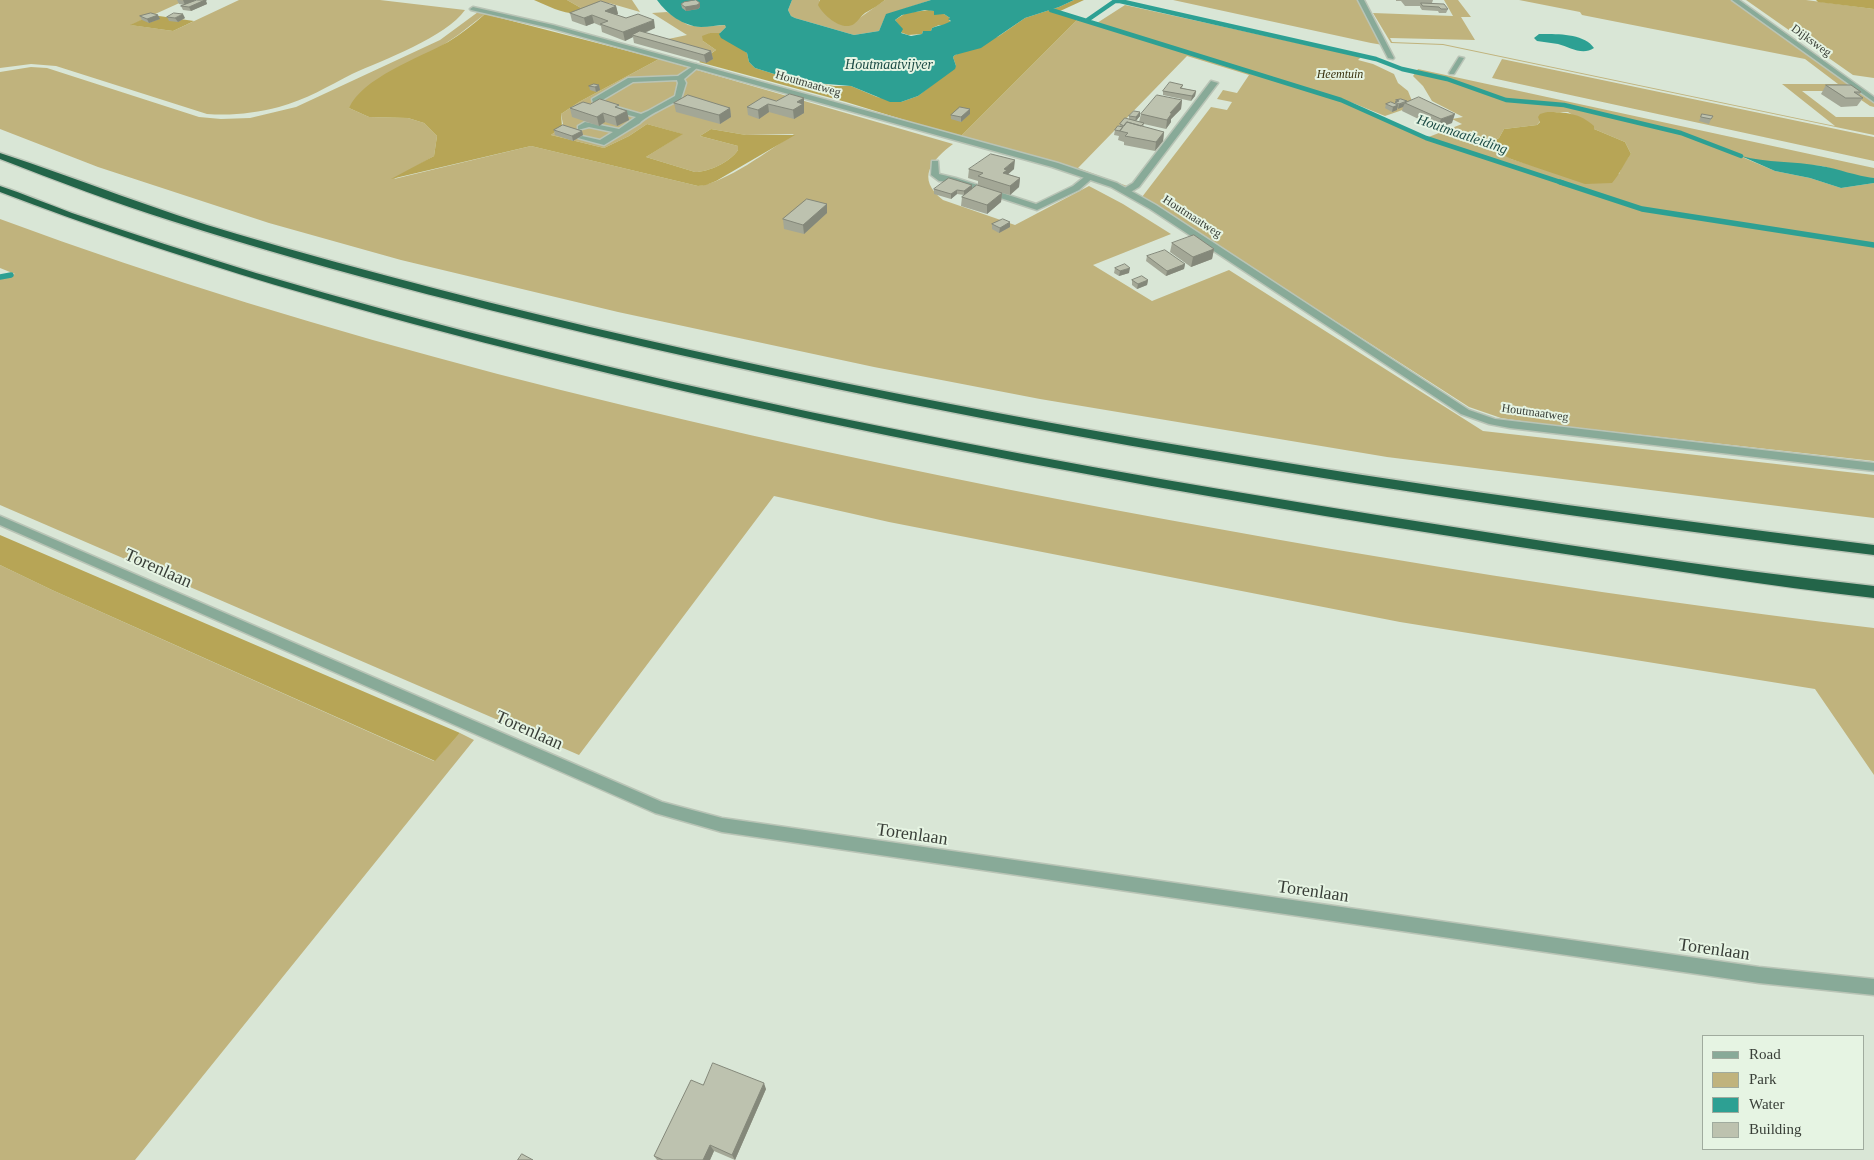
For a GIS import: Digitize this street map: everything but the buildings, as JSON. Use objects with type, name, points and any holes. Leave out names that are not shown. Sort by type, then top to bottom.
[{"type":"highway","points":[[0,156],[171,217],[328,263],[564,326],[758,370],[926,404],[1172,449],[1343,477],[1524,505],[1874,550]]},
{"type":"highway","points":[[0,189],[135,238],[296,288],[598,368],[739,401],[1180,488],[1352,517],[1734,574],[1874,592]]},
{"type":"street","points":[[1361,0],[1391,58]]},
{"type":"street","name":"Dijksweg","points":[[1735,0],[1874,100]]},
{"type":"street","name":"Houtmaatweg","points":[[476,7],[544,24],[1091,176],[1126,191],[1465,412],[1476,417],[1510,425],[1874,467]]},
{"type":"street","points":[[1452,73],[1461,58]]},
{"type":"street","points":[[587,106],[630,80],[680,78],[696,66]]},
{"type":"street","points":[[595,102],[641,116],[651,113],[678,97],[682,83],[680,78]]},
{"type":"street","points":[[1126,191],[1136,185],[1214,83]]},
{"type":"street","points":[[582,138],[601,143],[637,121],[641,116]]},
{"type":"street","points":[[581,128],[588,124],[618,131]]},
{"type":"street","points":[[935,163],[935,175],[942,179],[953,180],[1037,207],[1076,188],[1091,176]]},
{"type":"street","name":"Torenlaan","points":[[0,520],[660,808],[722,824],[784,836],[1759,975],[1874,987]]},
{"type":"green space","points":[[0,0],[186,0],[131,25],[173,31],[239,0],[380,0],[465,10],[444,29],[413,47],[298,101],[261,111],[216,115],[207,114],[56,66],[31,64],[0,68]]},
{"type":"green space","points":[[567,0],[632,0],[640,12],[609,3],[588,12]]},
{"type":"green space","points":[[792,0],[820,0],[858,19],[885,0],[931,0],[886,15],[879,31],[854,35],[791,16],[788,10]]},
{"type":"green space","points":[[1173,0],[1358,0],[1383,45],[1371,43]]},
{"type":"green space","points":[[1444,0],[1458,0],[1471,17],[1461,17],[1475,40],[1390,38],[1392,42],[1443,44],[1835,126],[1782,84],[1838,84],[1805,59],[1582,15],[1580,12],[1519,0],[1731,0],[1874,103],[1874,107],[1870,106],[1848,91],[1802,91],[1836,117],[1874,117],[1874,135],[1443,45],[1391,43],[1373,13],[1453,16]]},
{"type":"green space","points":[[1746,0],[1806,0],[1874,9],[1874,78],[1853,75]]},
{"type":"green space","name":"Heemtuin","points":[[1125,5],[1361,57],[1358,60],[1373,64],[1394,74],[1398,83],[1408,91],[1414,106],[1385,116],[1353,103],[1097,23]]},
{"type":"green space","points":[[478,12],[485,14],[458,35],[349,108],[369,117],[408,118],[424,123],[437,136],[434,156],[394,179],[531,146],[698,186],[709,184],[734,172],[794,134],[746,135],[711,129],[700,136],[738,146],[738,150],[719,165],[701,172],[695,172],[646,157],[682,134],[647,124],[629,136],[604,148],[551,135],[563,124],[561,114],[579,102],[659,59],[953,144],[939,156],[930,170],[928,177],[935,192],[943,200],[1015,225],[1089,186],[1123,204],[1171,234],[1093,265],[1152,301],[1229,270],[1483,431],[1874,475],[1874,518],[1387,457],[1040,399],[874,367],[618,312],[401,260],[269,223],[98,167],[0,129],[0,72],[31,67],[47,68],[199,117],[221,119],[250,118],[296,107],[440,40]]},
{"type":"green space","points":[[667,12],[688,25],[700,27],[726,25],[720,33],[710,33],[703,41],[716,50],[708,55],[659,41],[687,35],[652,13]]},
{"type":"green space","points":[[1078,19],[1341,100],[1426,138],[1462,124],[1452,119],[1463,117],[1432,101],[1423,86],[1413,76],[1418,69],[1874,168],[1874,178],[1861,177],[1822,166],[1760,161],[1742,157],[1775,171],[1810,178],[1841,188],[1874,183],[1874,461],[1535,423],[1501,418],[1469,407],[1142,197],[1211,107],[1227,110],[1232,102],[1217,99],[1223,90],[1237,93],[1249,75],[1187,56],[1078,168],[1127,186],[1125,187],[1095,175],[960,137]],"holes":[[[1547,112],[1568,112],[1594,129],[1625,142],[1631,154],[1623,164],[1619,174],[1534,166],[1511,159],[1491,142],[1499,138],[1504,129],[1537,125]]]},
{"type":"green space","points":[[1502,59],[1874,137],[1874,161],[1492,78]]},
{"type":"green space","points":[[0,219],[123,263],[247,303],[372,340],[624,406],[879,463],[1114,510],[1330,549],[1656,600],[1874,628],[1874,775],[1815,689],[1400,622],[889,522],[774,496],[579,755],[0,505],[0,278],[15,274],[0,268]]},
{"type":"green space","points":[[0,565],[434,761],[460,733],[474,740],[135,1160],[0,1160]]},
{"type":"shaded area","points":[[534,0],[567,0],[588,12],[567,13]]},
{"type":"shaded area","points":[[820,0],[885,0],[865,13],[854,24],[844,26],[828,18],[818,5]]},
{"type":"shaded area","points":[[1074,0],[1084,0],[1058,12],[1078,19],[960,137],[846,102],[699,62],[716,50],[703,41],[702,36],[710,33],[720,33],[747,53],[749,62],[755,68],[784,77],[834,86],[851,86],[877,97],[901,102],[918,96],[956,66],[953,57],[955,55],[999,36],[1025,18]]},
{"type":"shaded area","points":[[1816,0],[1874,0],[1874,9],[1818,2]]},
{"type":"shaded area","points":[[934,11],[934,14],[944,14],[950,18],[951,22],[946,26],[939,25],[932,28],[931,31],[923,31],[922,34],[908,35],[900,32],[901,28],[895,20],[906,13]]},
{"type":"shaded area","points":[[485,14],[659,59],[579,102],[561,114],[562,127],[551,135],[604,148],[629,136],[647,124],[683,134],[646,157],[695,172],[701,172],[719,165],[738,150],[738,146],[700,136],[711,129],[746,135],[795,135],[716,181],[698,186],[531,146],[391,179],[434,156],[437,136],[424,123],[408,118],[369,117],[349,108],[356,97],[378,78],[448,42]]},
{"type":"shaded area","points":[[152,15],[194,21],[173,31],[130,25]]},
{"type":"shaded area","points":[[1547,112],[1578,116],[1594,126],[1594,129],[1625,142],[1631,154],[1612,183],[1585,184],[1511,159],[1490,148],[1488,145],[1499,138],[1504,129],[1537,125],[1540,122],[1538,117],[1540,114]]},
{"type":"shaded area","points":[[0,535],[460,733],[435,761],[0,565]]},
{"type":"water","name":"Houtmaatvijver","points":[[657,0],[792,0],[788,10],[791,16],[854,35],[879,31],[886,14],[931,0],[1074,0],[1025,18],[981,48],[955,55],[953,57],[955,69],[918,96],[901,102],[890,102],[851,86],[815,83],[784,77],[755,68],[749,62],[747,53],[721,38],[719,34],[726,27],[725,25],[694,26],[682,22]],"holes":[[[925,10],[934,11],[934,15],[944,14],[951,21],[932,28],[931,31],[923,31],[922,34],[911,36],[901,33],[903,29],[895,20],[902,15]]]},
{"type":"water","points":[[1539,34],[1561,34],[1577,37],[1584,39],[1594,48],[1580,51],[1558,44],[1537,41],[1534,38]]},
{"type":"water","points":[[1741,156],[1828,167],[1874,178],[1874,183],[1841,188],[1810,178],[1775,171]]},
{"type":"waterway","points":[[1086,21],[1115,1],[1120,1],[1376,59],[1402,69],[1447,79],[1506,100],[1564,105],[1681,133],[1741,156]]},
{"type":"waterway","name":"Houtmaatleiding","points":[[1051,10],[1086,21]]},
{"type":"waterway","name":"Houtmaatleiding","points":[[1086,21],[1341,100],[1426,138],[1563,183]]},
{"type":"waterway","name":"Houtmaatleiding","points":[[1560,182],[1642,209],[1874,245]]},
{"type":"waterway","points":[[0,277],[11,275]]}]
